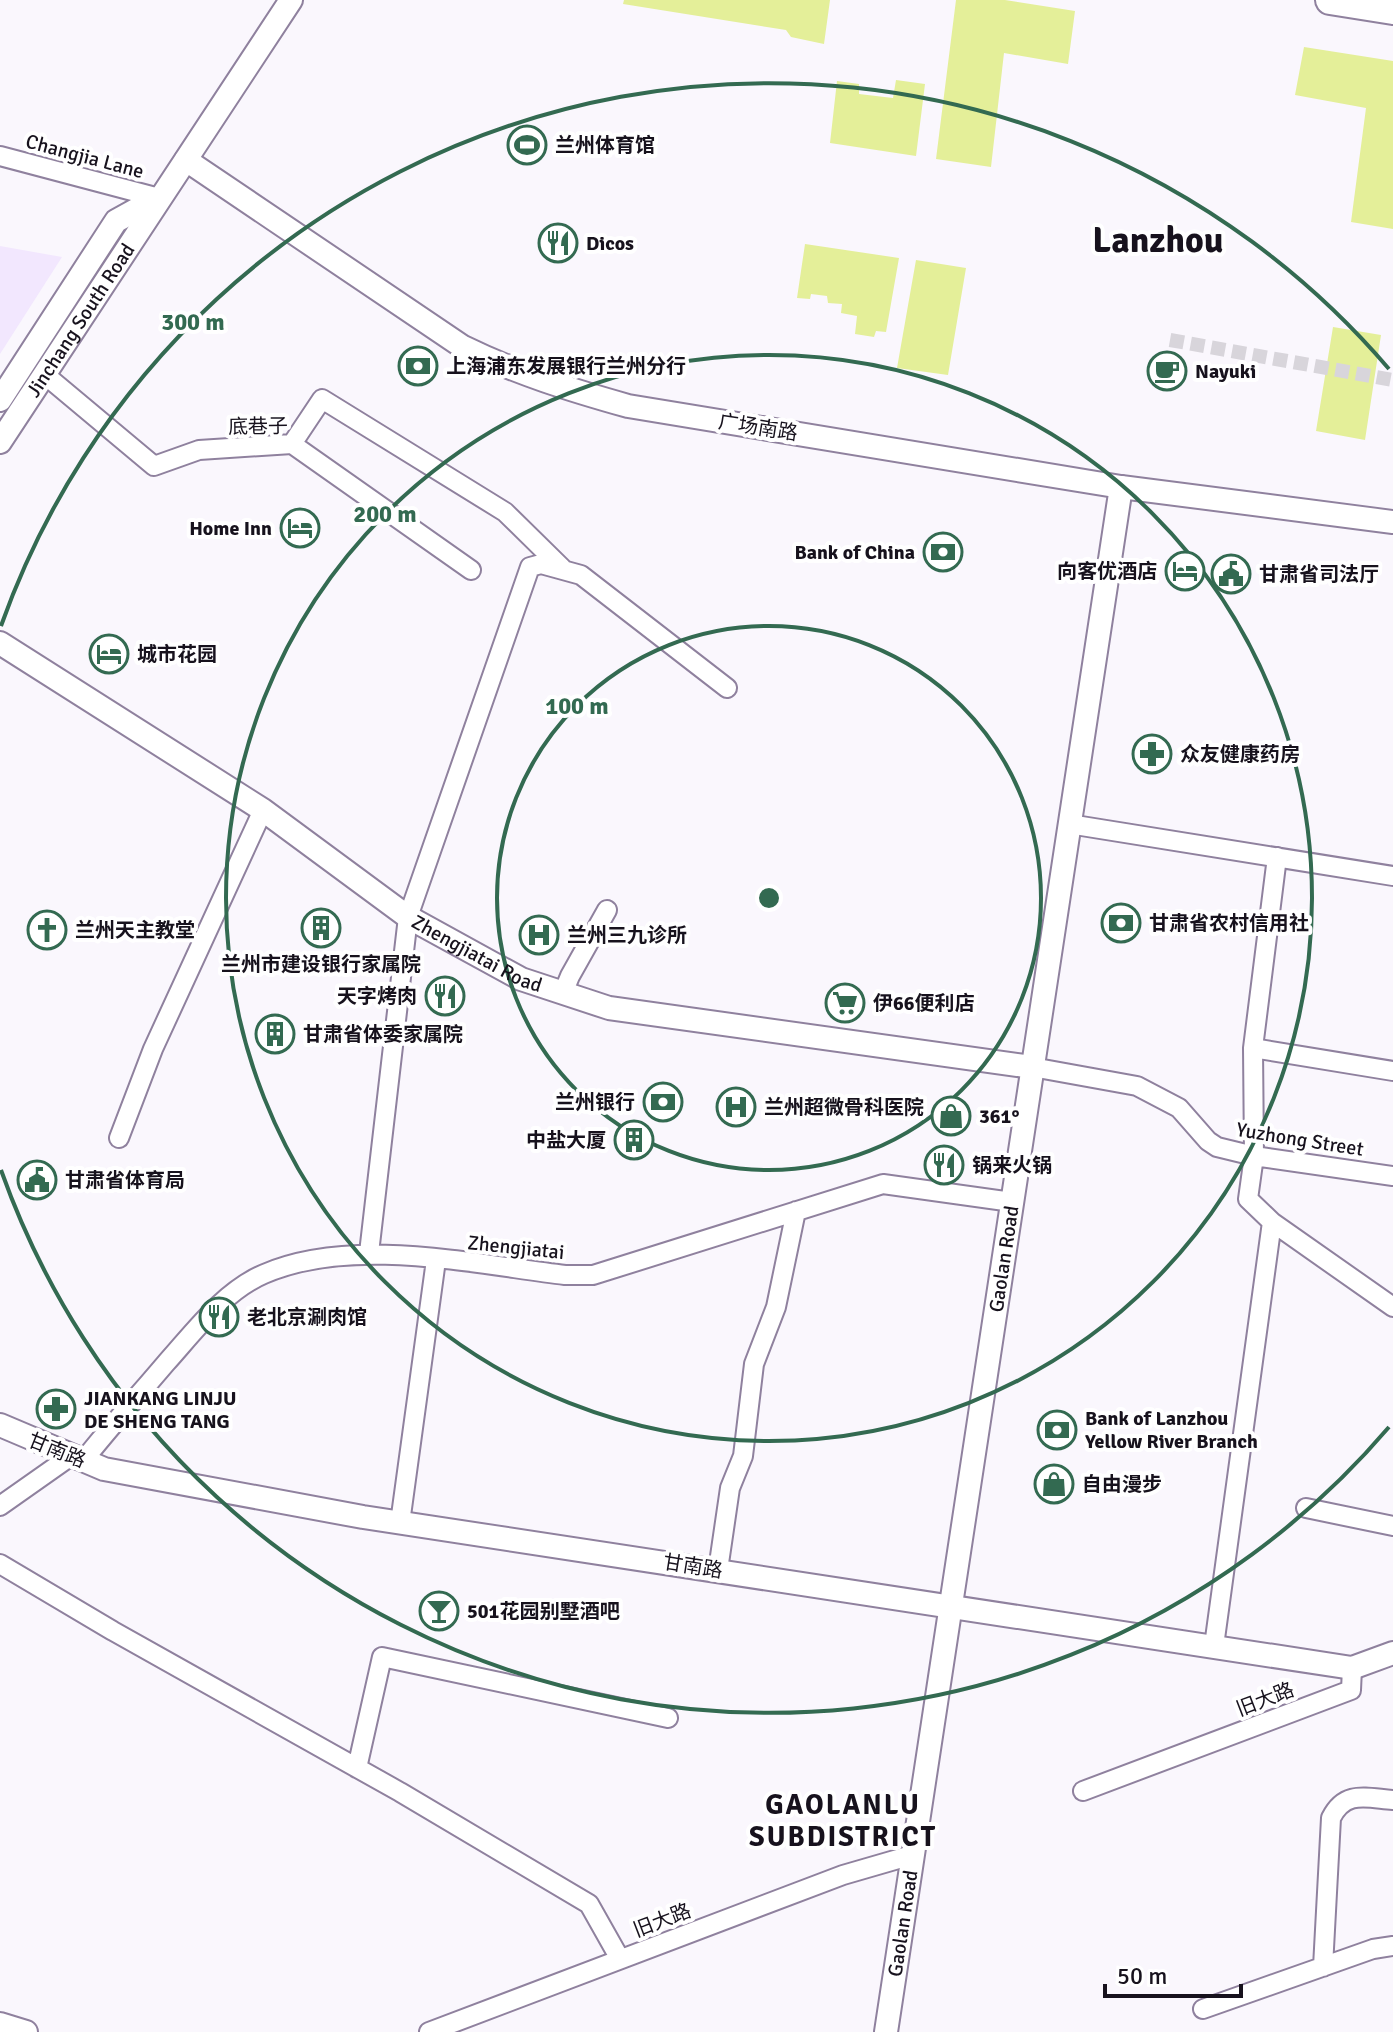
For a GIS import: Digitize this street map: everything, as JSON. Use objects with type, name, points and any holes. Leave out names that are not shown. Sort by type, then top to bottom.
[{"type":"main road","points":[[1330,0],[1393,10]]},
{"type":"street","points":[[268,37],[284,0]]},
{"type":"street","name":"Jinchang South Road","points":[[0,442],[291,0]]},
{"type":"street","points":[[268,37],[305,0]]},
{"type":"street","name":"Changjia Lane","points":[[0,156],[159,198]]},
{"type":"street","name":"广场南路","points":[[186,160],[463,347],[501,366],[551,384],[628,406],[1121,487],[1393,522]]},
{"type":"street","name":"Jinchang South Road","points":[[0,400],[116,221],[159,198]]},
{"type":"street","name":"底巷子","points":[[44,374],[154,466],[199,450],[292,444],[471,570]]},
{"type":"street","points":[[292,444],[322,399],[505,512],[564,570]]},
{"type":"street","name":"Gaolan Road","points":[[886,2032],[1121,487]]},
{"type":"street","points":[[369,1253],[408,917],[530,567],[541,564],[581,575],[727,688]]},
{"type":"street","name":"Zhengjiatai Road","points":[[0,643],[263,810],[408,917],[521,979],[609,1008],[1032,1067]]},
{"type":"street","points":[[119,1138],[165,1021],[263,810]]},
{"type":"street","points":[[1069,824],[1393,876]]},
{"type":"street","points":[[1277,857],[1253,1048],[1254,1156],[1248,1199],[1272,1222],[1393,1307]]},
{"type":"street","points":[[563,993],[607,910]]},
{"type":"street","points":[[1253,1048],[1393,1071]]},
{"type":"street","name":"Yuzhong Street","points":[[1032,1067],[1137,1086],[1179,1108],[1217,1147],[1254,1156],[1393,1176]]},
{"type":"street","name":"Zhengjiatai","points":[[0,1506],[77,1458],[199,1325],[231,1295],[263,1274],[291,1265],[369,1253],[565,1275],[593,1275],[883,1184],[1012,1202]]},
{"type":"street","points":[[718,1570],[730,1488],[743,1456],[754,1364],[776,1307],[796,1211]]},
{"type":"street","points":[[1214,1646],[1272,1222]]},
{"type":"street","points":[[400,1523],[436,1260]]},
{"type":"street","name":"甘南路","points":[[0,1425],[104,1469],[400,1523],[1352,1668],[1393,1653]]},
{"type":"street","points":[[1306,1508],[1393,1526]]},
{"type":"street","points":[[0,1564],[589,1904],[620,1959]]},
{"type":"street","points":[[357,1768],[382,1657],[668,1718]]},
{"type":"street","name":"旧大路","points":[[1083,1791],[1351,1690],[1352,1668]]},
{"type":"street","points":[[1323,1967],[1331,1818],[1337,1806],[1352,1797],[1393,1800]]},
{"type":"street","name":"旧大路","points":[[429,2032],[843,1875],[912,1855]]},
{"type":"street","points":[[1203,2009],[1373,1949],[1393,1946]]},
{"type":"street","points":[[440,2032],[469,2017]]},
{"type":"street","points":[[0,2024],[26,2032]]},
{"type":"shaded area","points":[[0,246],[62,257],[0,354]]},
{"type":"green space","points":[[624,0],[830,0],[824,44],[791,37],[786,30],[623,4]]},
{"type":"green space","points":[[956,0],[1005,0],[1075,11],[1068,64],[1004,53],[991,167],[936,159]]},
{"type":"green space","points":[[1304,47],[1393,61],[1393,229],[1351,222],[1366,108],[1295,95]]},
{"type":"green space","points":[[896,80],[925,84],[916,156],[830,143],[837,81],[859,84],[859,94],[893,98]]},
{"type":"green space","points":[[805,244],[899,258],[886,332],[876,331],[874,337],[855,334],[857,316],[841,313],[842,304],[828,303],[827,296],[811,294],[810,299],[797,298]]},
{"type":"green space","points":[[916,260],[966,268],[948,375],[897,368]]},
{"type":"green space","points":[[1333,327],[1381,335],[1365,440],[1316,431]]},
{"type":"tunnel","points":[[1170,340],[1393,380]]},
{"type":"place","name":"兰州体育馆","points":[[527,145]]},
{"type":"place","name":"Dicos","points":[[558,243]]},
{"type":"place","name":"上海浦东发展银行兰州分行","points":[[418,366]]},
{"type":"place","name":"Nayuki","points":[[1167,371]]},
{"type":"place","name":"Home Inn","points":[[300,528]]},
{"type":"place","name":"Bank of China","points":[[943,552]]},
{"type":"place","name":"向客优酒店","points":[[1185,571]]},
{"type":"place","name":"甘肃省司法厅","points":[[1231,574]]},
{"type":"place","name":"城市花园","points":[[109,654]]},
{"type":"place","name":"众友健康药房","points":[[1152,754]]},
{"type":"place","name":"甘肃省农村信用社","points":[[1121,923]]},
{"type":"place","name":"兰州市建设银行家属院","points":[[321,928]]},
{"type":"place","name":"兰州天主教堂","points":[[47,930]]},
{"type":"place","name":"兰州三九诊所","points":[[539,935]]},
{"type":"place","name":"天字烤肉","points":[[445,996]]},
{"type":"place","name":"伊66便利店","points":[[845,1003]]},
{"type":"place","name":"甘肃省体委家属院","points":[[275,1034]]},
{"type":"place","name":"兰州银行","points":[[663,1102]]},
{"type":"place","name":"兰州超微骨科医院","points":[[736,1107]]},
{"type":"place","name":"361°","points":[[951,1116]]},
{"type":"place","name":"中盐大厦","points":[[634,1140]]},
{"type":"place","name":"锅来火锅","points":[[944,1165]]},
{"type":"place","name":"甘肃省体育局","points":[[37,1180]]},
{"type":"place","name":"老北京涮肉馆","points":[[219,1317]]},
{"type":"place","name":"JIANKANG LINJU DE SHENG TANG","points":[[56,1409]]},
{"type":"place","name":"Bank of Lanzhou Yellow River Branch","points":[[1057,1430]]},
{"type":"place","name":"自由漫步","points":[[1054,1484]]},
{"type":"place","name":"501花园别墅酒吧","points":[[439,1611]]},
{"type":"district","name":"Lanzhou","points":[[1158,239]]},
{"type":"district","name":"GAOLANLU SUBDISTRICT","points":[[843,1820]]}]
